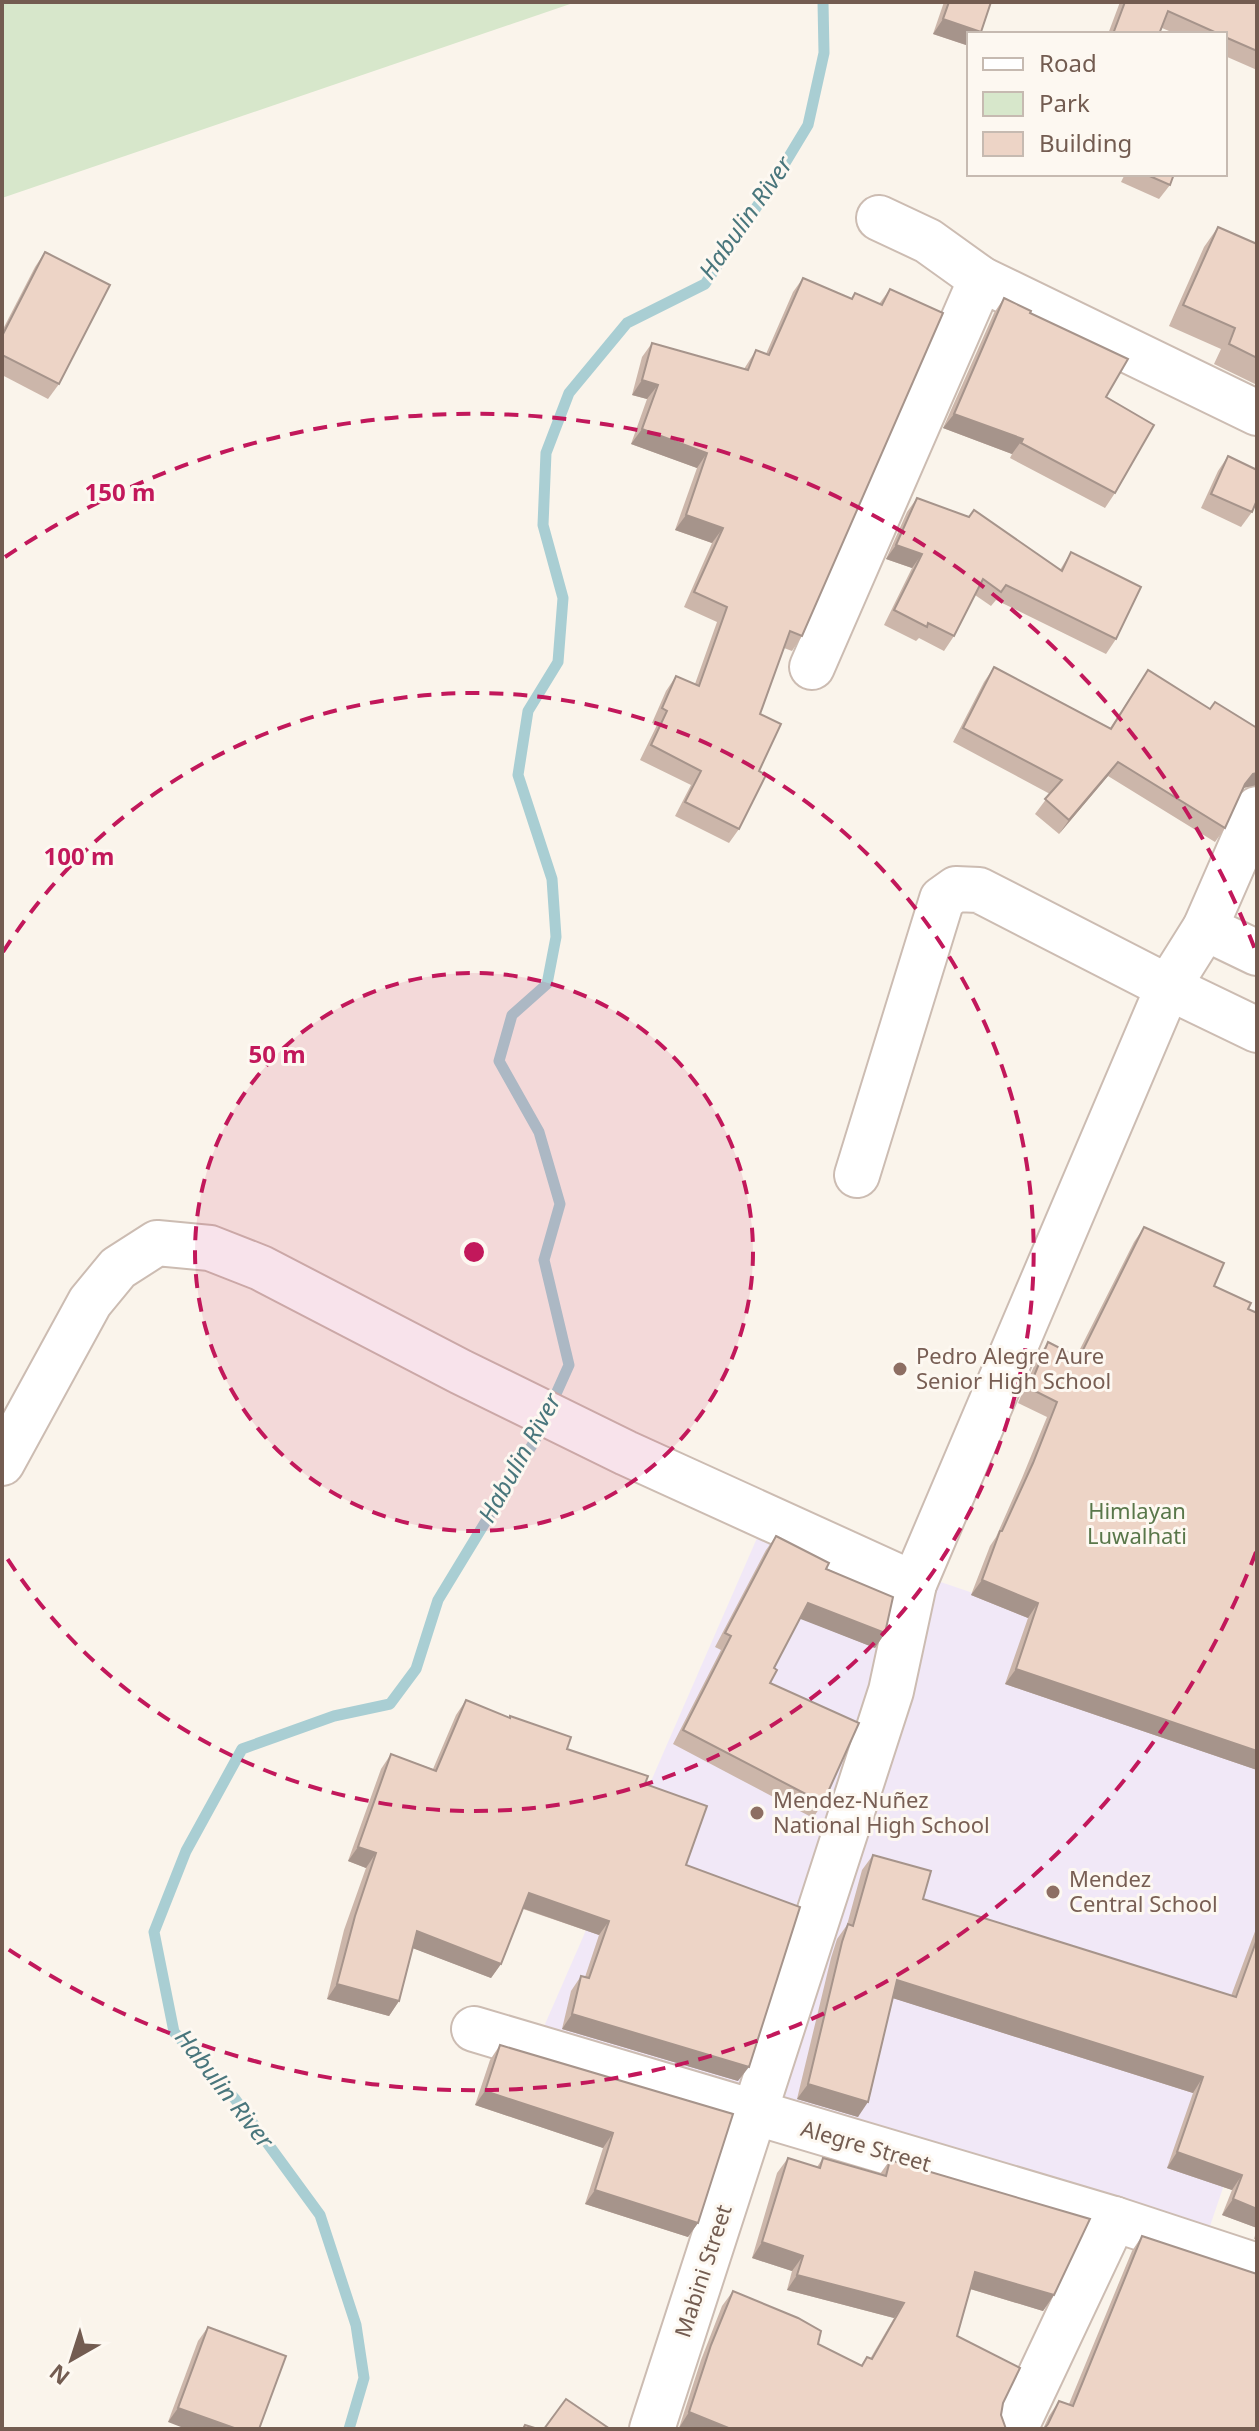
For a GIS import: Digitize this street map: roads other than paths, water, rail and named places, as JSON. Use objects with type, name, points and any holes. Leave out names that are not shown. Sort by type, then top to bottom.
[{"type":"street","points":[[879,218],[928,241],[981,279],[1257,413]]},
{"type":"street","points":[[812,667],[981,279]]},
{"type":"street","name":"Mabini Street","points":[[652,2429],[891,1691],[914,1584],[1168,987],[1205,928],[1257,809]]},
{"type":"street","points":[[857,1175],[942,899],[956,889],[979,890],[1257,1030]]},
{"type":"street","points":[[1205,928],[1257,953]]},
{"type":"street","points":[[2,1463],[90,1302],[118,1268],[157,1243],[210,1248],[261,1268],[626,1453],[914,1584]]},
{"type":"street","name":"Alegre Street","points":[[474,2029],[1114,2219],[1257,2266]]},
{"type":"street","points":[[1015,2429],[1114,2219]]},
{"type":"waterway","name":"Habulin River","points":[[551,1405],[569,1365],[544,1260],[560,1204],[539,1132],[499,1061],[512,1015],[547,984],[556,937],[552,879],[518,775],[528,711],[558,662],[563,598],[543,525],[546,453],[569,393],[627,323],[705,284],[776,178],[808,125],[824,53],[823,2]]},
{"type":"waterway","name":"Habulin River","points":[[349,2429],[364,2378],[356,2325],[320,2215],[235,2099],[174,2032],[154,1932],[186,1851],[242,1749],[334,1716],[390,1704],[416,1669],[438,1600],[544,1421]]},
{"type":"place","name":"Pedro Alegre Aure Senior High School","points":[[900,1369]]},
{"type":"place","name":"Mendez-Nuñez National High School","points":[[757,1813]]},
{"type":"place","name":"Mendez Central School","points":[[1053,1892]]},
{"type":"park label","name":"Himlayan Luwalhati","points":[[1137,1524]]}]
